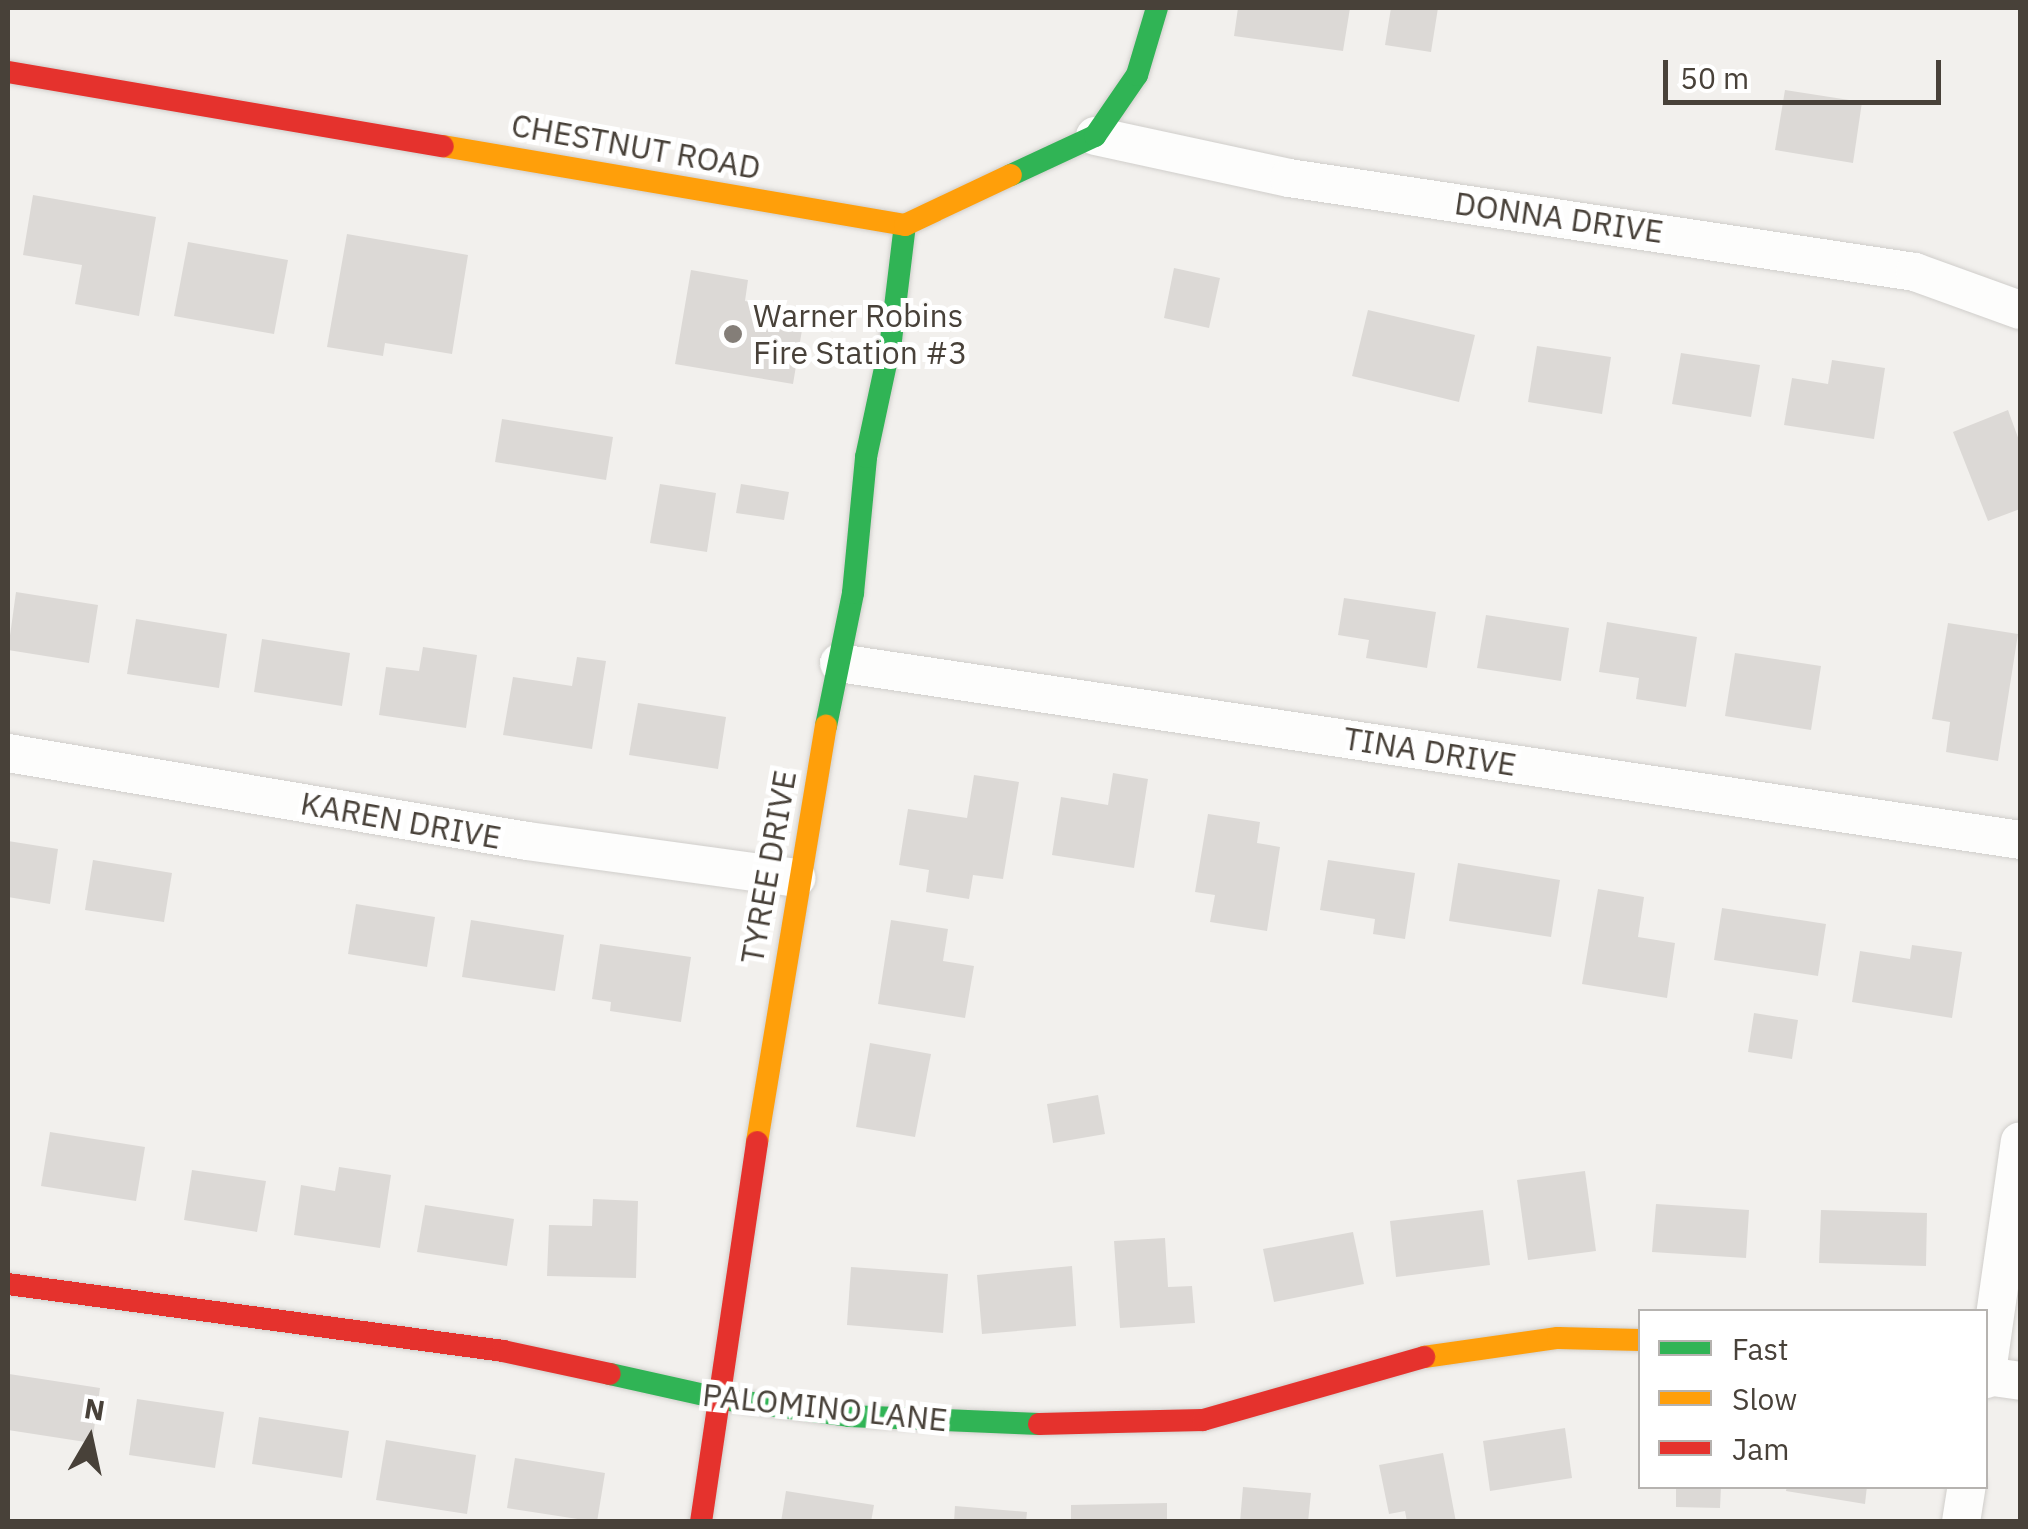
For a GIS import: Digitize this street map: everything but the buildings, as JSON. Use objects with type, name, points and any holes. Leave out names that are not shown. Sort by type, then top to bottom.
[{"type":"street","points":[[905,225],[1094,136],[1136,75],[1158,8]]},
{"type":"street","name":"CHESTNUT ROAD","points":[[8,72],[905,225]]},
{"type":"street","name":"DONNA DRIVE","points":[[1094,136],[1290,178],[1916,272],[2020,310]]},
{"type":"street","name":"TYREE DRIVE","points":[[700,1522],[722,1399],[796,878],[839,663],[905,225]]},
{"type":"street","name":"TINA DRIVE","points":[[839,663],[2020,840]]},
{"type":"street","name":"KAREN DRIVE","points":[[8,754],[527,842],[796,878]]},
{"type":"street","points":[[1988,1363],[2020,1140]]},
{"type":"street","name":"PALOMINO LANE","points":[[8,1284],[503,1352],[722,1399],[849,1416],[1020,1424],[1203,1420],[1402,1360],[1558,1338],[1638,1340]]},
{"type":"street","points":[[1988,1377],[2020,1381]]},
{"type":"street","points":[[1962,1522],[1968,1489]]},
{"type":"traffic: fast","points":[[1011,175],[1095,136],[1137,75],[1157,8]]},
{"type":"traffic: fast","points":[[826,726],[853,593],[866,457],[891,340],[905,225]]},
{"type":"traffic: fast","points":[[610,1374],[722,1399],[849,1416],[1039,1424]]},
{"type":"traffic: slow","points":[[443,146],[905,225],[1011,175]]},
{"type":"traffic: slow","points":[[757,1142],[826,726]]},
{"type":"traffic: slow","points":[[1424,1357],[1558,1338],[1638,1340]]},
{"type":"traffic: jam","points":[[8,72],[443,146]]},
{"type":"traffic: jam","points":[[701,1522],[757,1142]]},
{"type":"traffic: jam","points":[[8,1284],[503,1351],[610,1374]]},
{"type":"traffic: jam","points":[[1039,1424],[1203,1420],[1424,1357]]},
{"type":"place","name":"Warner Robins Fire Station #3","points":[[733,334]]}]
